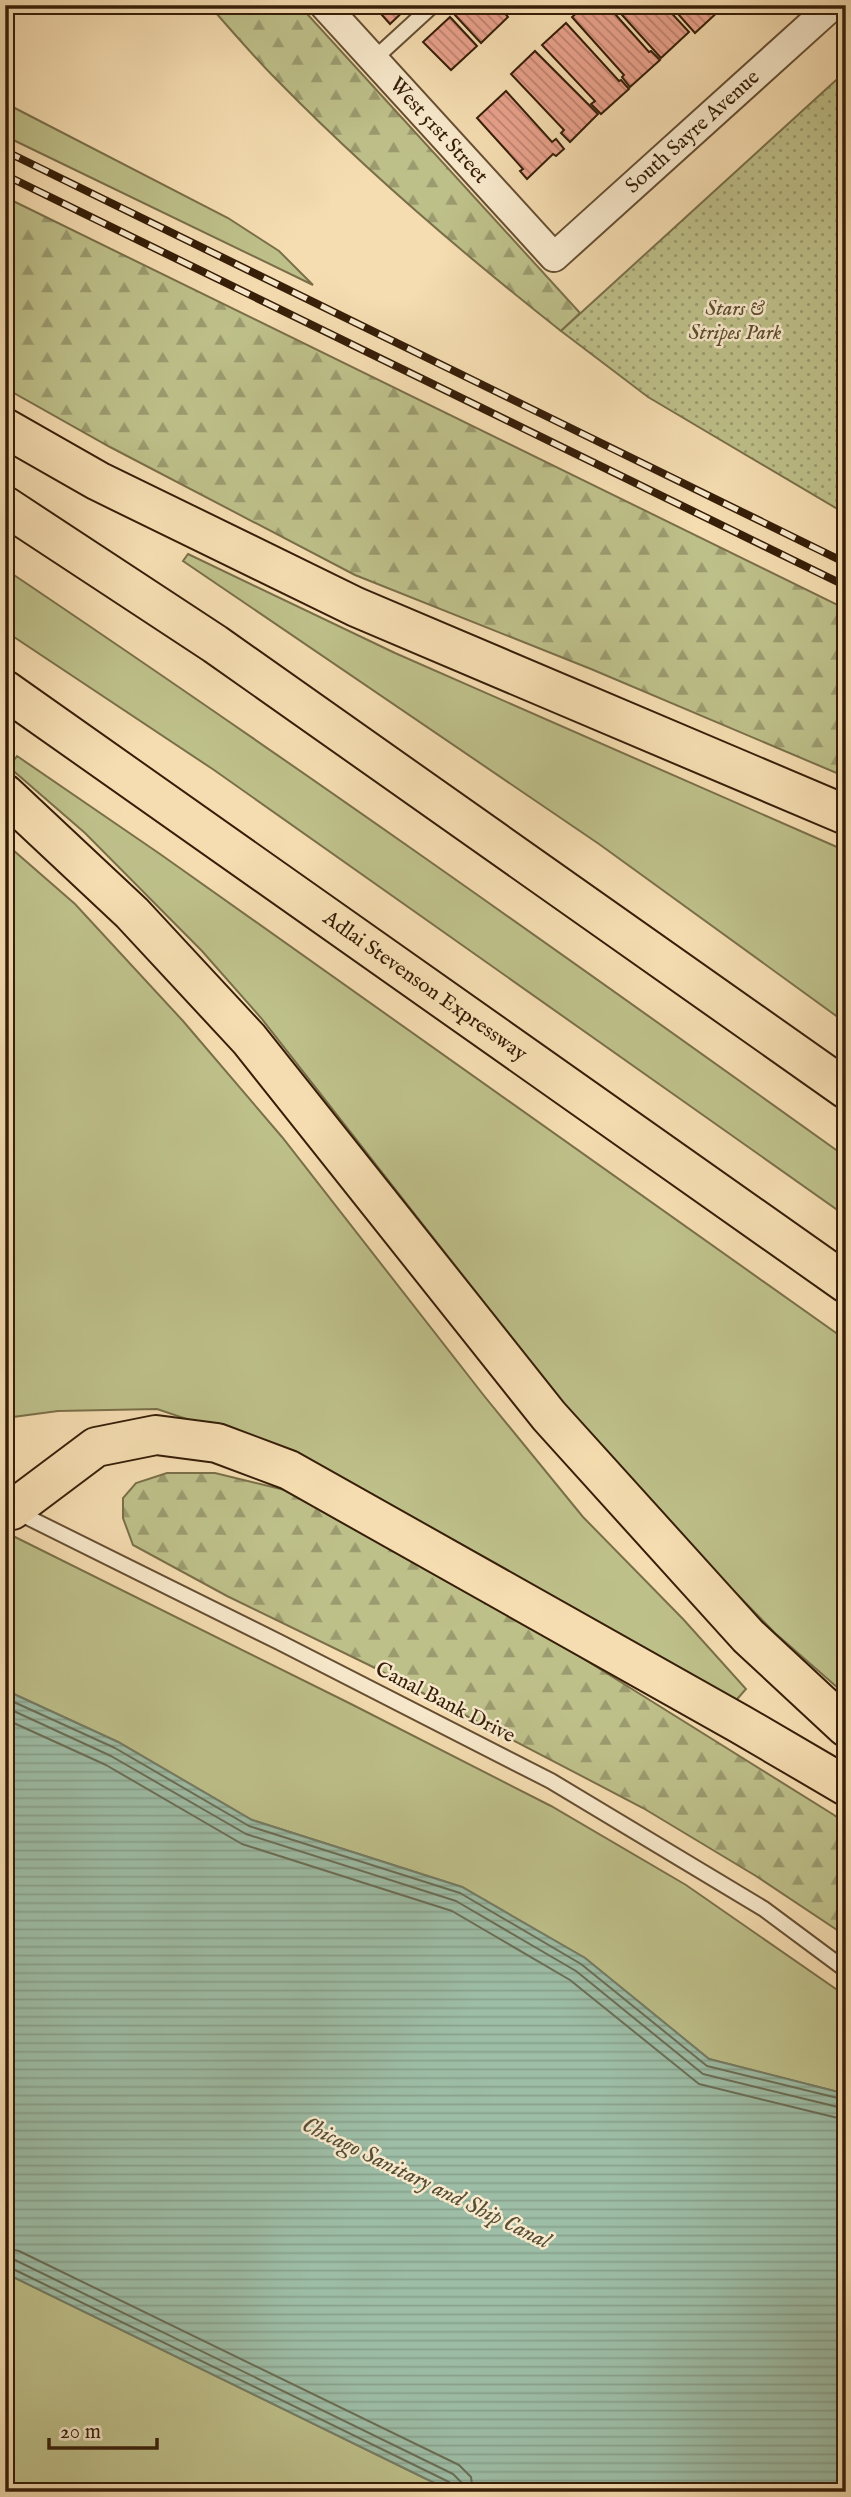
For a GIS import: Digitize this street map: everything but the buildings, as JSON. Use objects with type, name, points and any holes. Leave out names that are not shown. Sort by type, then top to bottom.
[{"type":"main road","points":[[5,428],[98,481],[356,607],[846,815]]},
{"type":"main road","points":[[5,506],[215,644],[846,1089]]},
{"type":"main road","name":"Adlai Stevenson Expressway","points":[[5,690],[846,1283]]},
{"type":"main road","points":[[5,794],[132,913],[249,1039],[549,1416],[748,1636],[846,1727]]},
{"type":"main road","points":[[8,1508],[96,1447],[156,1435],[218,1443],[289,1470],[846,1786]]},
{"type":"street","name":"West 51st Street","points":[[324,5],[554,257]]},
{"type":"street","name":"South Sayre Avenue","points":[[554,257],[832,5]]},
{"type":"lane","points":[[373,60],[433,5]]},
{"type":"lane","name":"Canal Bank Drive","points":[[8,1508],[551,1781],[764,1909],[846,1970]]},
{"type":"green space","points":[[209,5],[299,5],[580,313],[561,331],[487,272],[310,113]]},
{"type":"green space","name":"Stars & Stripes Park","points":[[846,71],[846,514],[648,397],[561,331]]},
{"type":"green space","points":[[5,103],[228,218],[279,251],[313,285],[5,136]]},
{"type":"green space","points":[[5,197],[846,609],[846,777],[591,669],[355,575],[110,447],[5,388]]},
{"type":"green space","points":[[188,554],[395,653],[846,851],[846,1023],[599,844],[183,561]]},
{"type":"green space","points":[[5,569],[428,860],[846,1157],[846,1216],[214,770],[5,631]]},
{"type":"green space","points":[[17,756],[160,854],[846,1340],[846,1695],[775,1633],[674,1530],[580,1425],[261,1018],[202,951],[85,833],[9,767]]},
{"type":"green space","points":[[5,843],[75,904],[183,1021],[282,1137],[485,1397],[583,1517],[683,1619],[746,1689],[732,1705],[279,1450],[157,1409],[58,1411],[5,1418]]},
{"type":"green space","points":[[167,1473],[215,1473],[285,1490],[366,1531],[547,1636],[834,1815],[846,1824],[846,1936],[756,1876],[643,1808],[369,1665],[227,1596],[133,1545],[123,1518],[123,1498],[136,1483]]},
{"type":"green space","points":[[5,1532],[551,1806],[686,1885],[846,1996],[846,2094],[709,2059],[585,1958],[462,1887],[252,1820],[118,1742],[5,1690]]},
{"type":"green space","points":[[5,2273],[453,2492],[5,2492]]},
{"type":"water","name":"Chicago Sanitary and Ship Canal","points":[[5,1690],[118,1742],[252,1820],[462,1887],[585,1958],[709,2059],[846,2094],[846,2492],[453,2492],[5,2273]]},
{"type":"railway","points":[[5,151],[846,563]]},
{"type":"railway","points":[[5,175],[846,586]]}]
